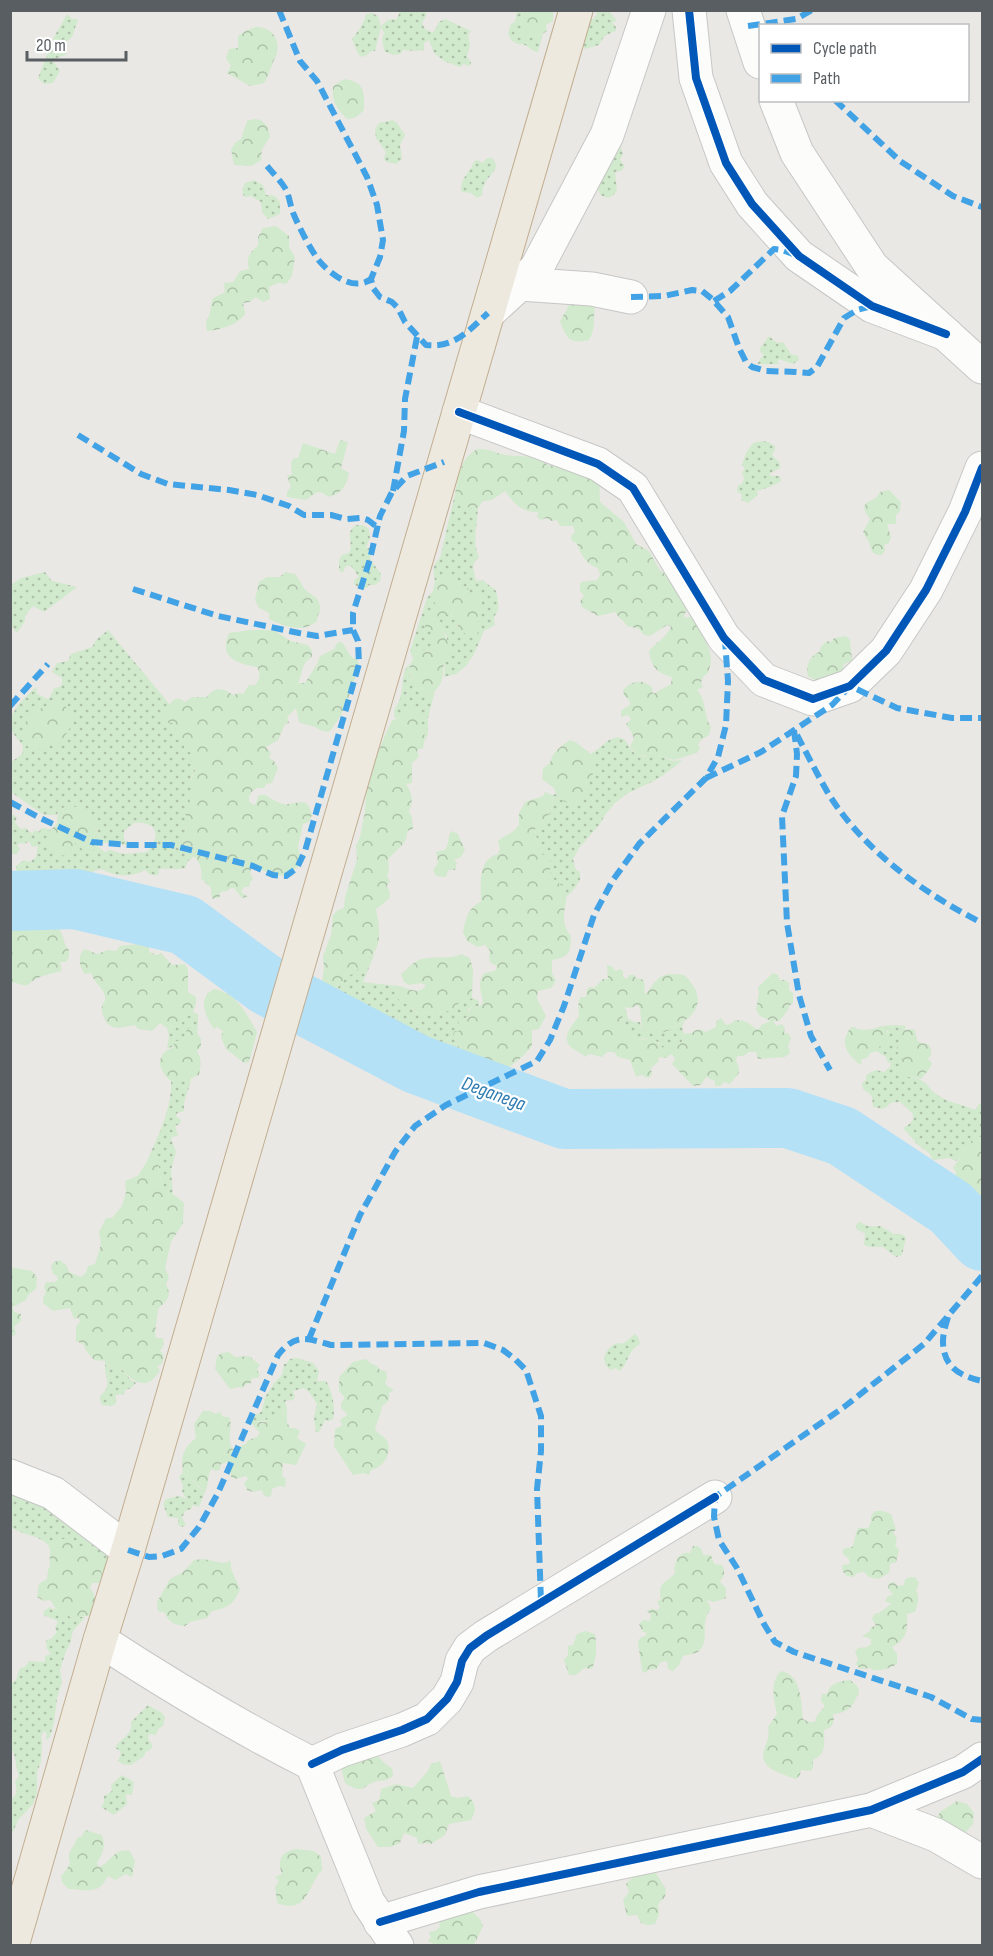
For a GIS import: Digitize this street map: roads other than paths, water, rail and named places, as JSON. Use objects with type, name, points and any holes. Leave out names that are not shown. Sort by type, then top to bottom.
[{"type":"highway","points":[[12,1946],[576,10]]},
{"type":"street","points":[[488,313],[536,269],[607,135],[649,10]]},
{"type":"street","points":[[689,10],[696,78],[726,163],[752,204],[799,256],[872,306],[946,334]]},
{"type":"street","points":[[743,10],[759,60]]},
{"type":"street","points":[[777,102],[797,153],[872,267],[982,367]]},
{"type":"street","points":[[520,284],[592,289],[631,297]]},
{"type":"street","points":[[459,412],[598,464],[633,488],[724,638],[764,680],[813,699],[850,686],[886,651],[926,590],[964,512],[982,468]]},
{"type":"street","points":[[10,1476],[53,1492],[128,1550]]},
{"type":"street","points":[[312,1764],[342,1750],[427,1719],[447,1699],[457,1682],[462,1661],[470,1648],[486,1636],[715,1497]]},
{"type":"street","points":[[100,1640],[210,1709],[267,1742],[312,1764],[368,1902],[388,1934],[479,1893],[871,1810],[963,1772],[982,1759]]},
{"type":"street","points":[[871,1810],[936,1835],[982,1862]]},
{"type":"waterway","name":"Deganega","points":[[10,901],[75,899],[185,925],[268,986],[416,1064],[564,1119],[788,1118],[842,1136],[951,1208],[982,1241]]}]
